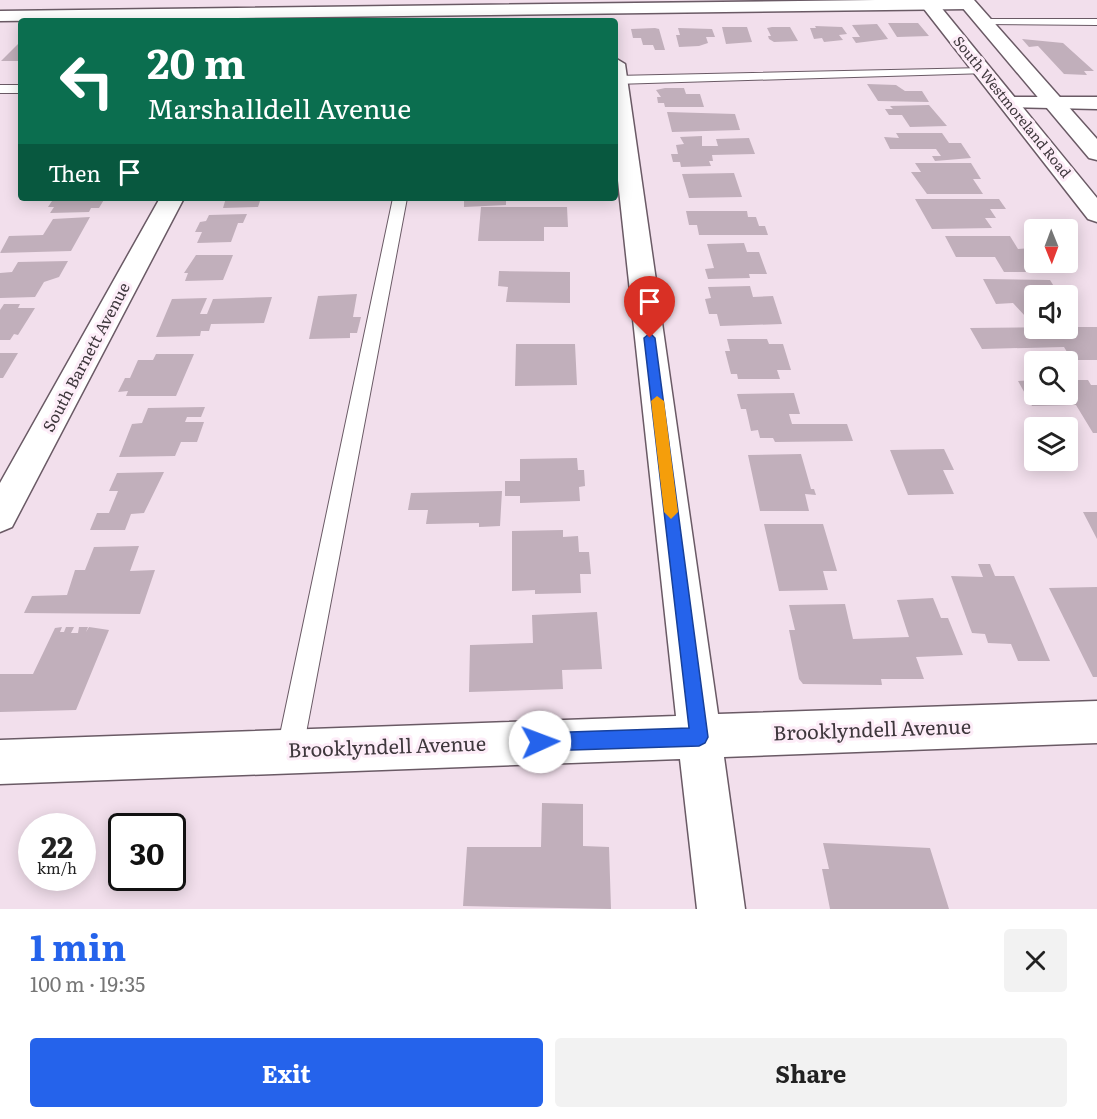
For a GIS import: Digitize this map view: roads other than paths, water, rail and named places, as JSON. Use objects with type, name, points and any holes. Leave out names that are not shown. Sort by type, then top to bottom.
[{"type":"street","name":"South Westmoreland Road","points":[[927,2],[1097,213]]},
{"type":"street","points":[[0,16],[283,11],[607,15],[967,2]]},
{"type":"street","name":"South Westmoreland Road","points":[[967,2],[1097,153]]},
{"type":"street","points":[[618,90],[721,909]]},
{"type":"street","points":[[1009,103],[1097,103]]},
{"type":"street","name":"South Barnett Avenue","points":[[0,516],[170,201]]},
{"type":"street","name":"Brooklyndell Avenue","points":[[0,762],[290,749],[1097,722]]},
{"type":"lane","points":[[984,22],[1097,22]]},
{"type":"lane","points":[[618,74],[984,71]]},
{"type":"lane","points":[[0,89],[18,89]]},
{"type":"lane","points":[[290,749],[399,201]]}]
